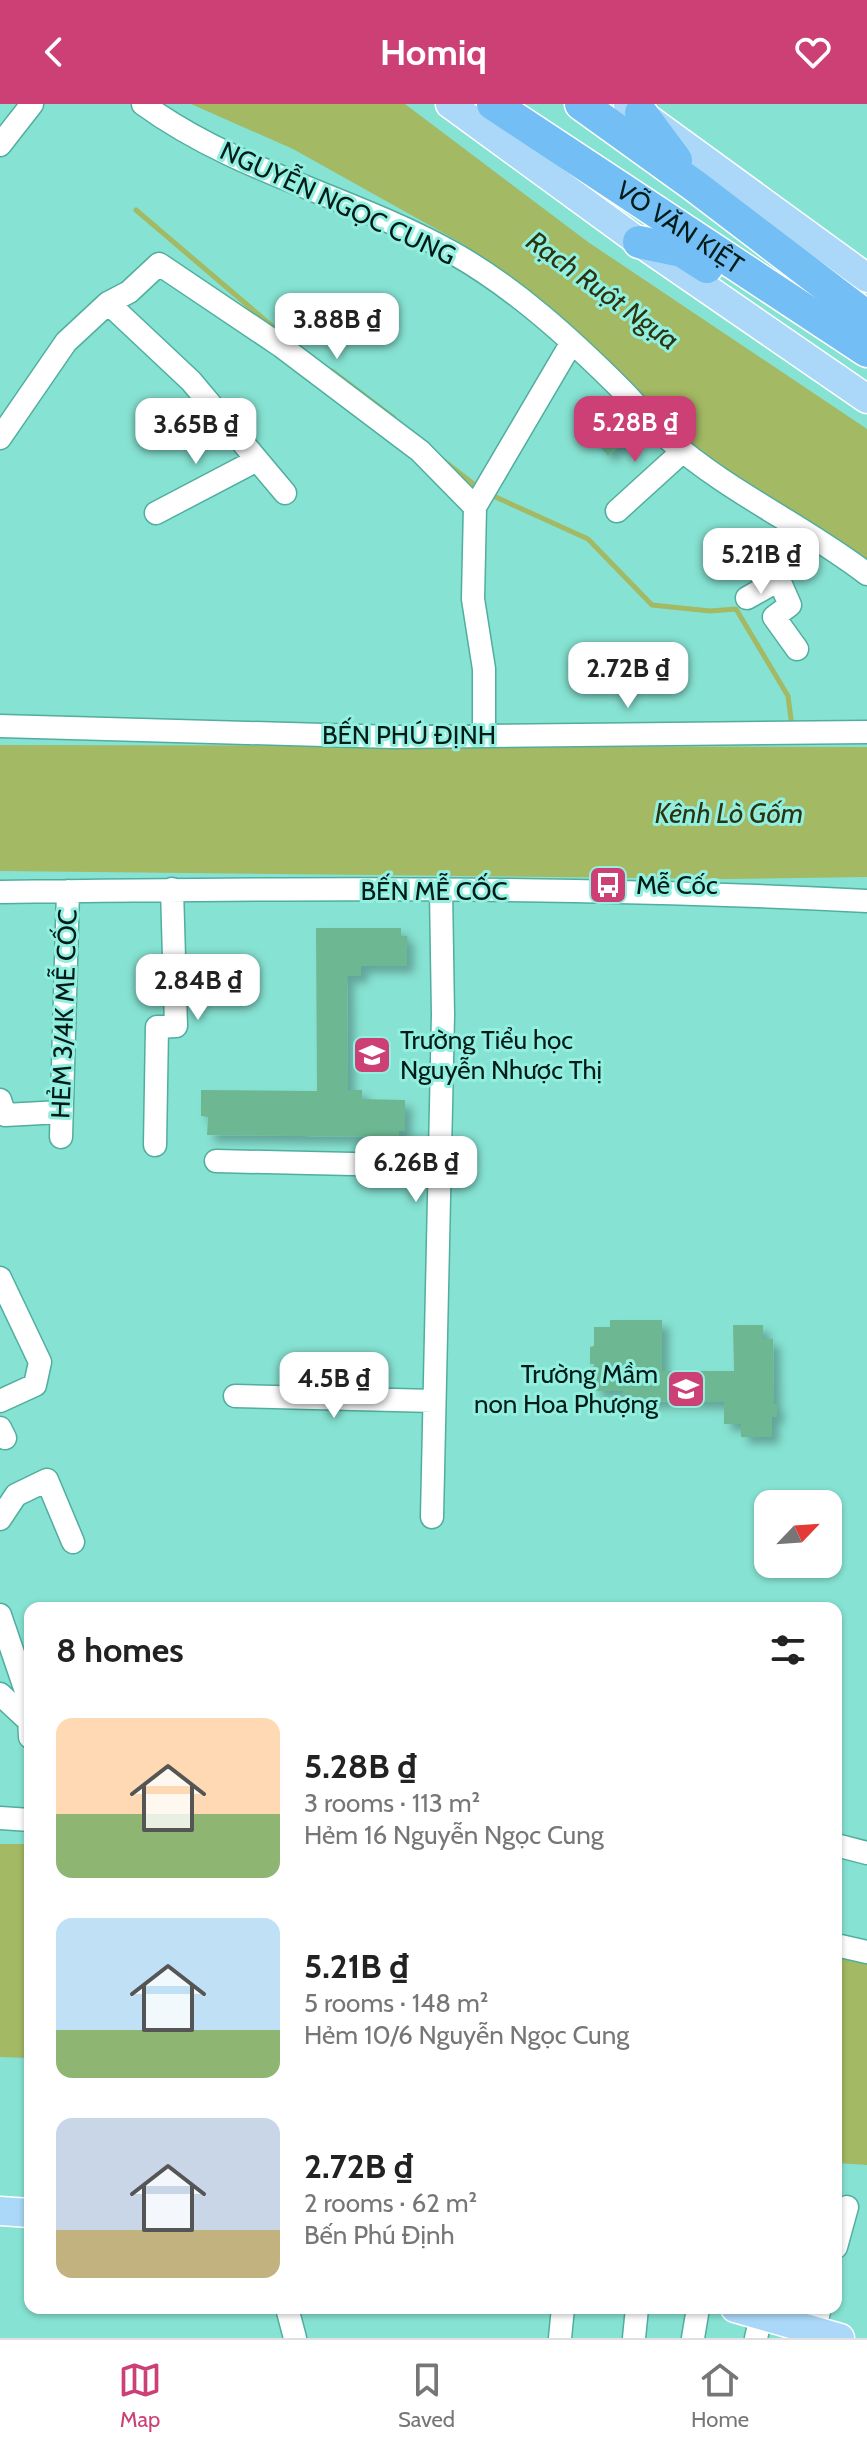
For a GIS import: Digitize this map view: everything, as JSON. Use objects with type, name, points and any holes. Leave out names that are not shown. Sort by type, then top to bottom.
[{"type":"highway","name":"VÕ VĂN KIỆT","points":[[493,104],[867,351]]},
{"type":"highway","name":"VÕ VĂN KIỆT","points":[[581,104],[867,317]]},
{"type":"highway","points":[[634,109],[695,186]]},
{"type":"highway","name":"VÕ VĂN KIỆT","points":[[639,242],[682,251],[867,371]]},
{"type":"main road","name":"VÕ VĂN KIỆT","points":[[450,104],[639,242],[867,399]]},
{"type":"main road","points":[[634,109],[867,278]]},
{"type":"main road","points":[[0,2211],[24,2213]]},
{"type":"main road","points":[[754,2317],[823,2329]]},
{"type":"street","points":[[0,145],[8,121],[32,104]]},
{"type":"street","name":"NGUYỄN NGỌC CUNG","points":[[143,104],[218,148],[398,224],[455,254],[501,284],[572,342],[683,451],[867,574]]},
{"type":"street","points":[[0,438],[66,342],[108,303],[129,292],[159,264],[281,346],[420,451],[475,507]]},
{"type":"street","points":[[108,303],[191,381],[285,493]]},
{"type":"street","points":[[484,735],[484,669],[473,599],[475,507],[572,342]]},
{"type":"street","points":[[617,511],[683,451]]},
{"type":"street","points":[[156,513],[257,460]]},
{"type":"street","points":[[747,598],[779,580],[799,529]]},
{"type":"street","points":[[779,580],[790,605],[774,617],[797,649]]},
{"type":"street","name":"BẾN PHÚ ĐỊNH","points":[[0,726],[394,737],[867,732]]},
{"type":"street","points":[[155,1145],[157,1027],[176,1026],[172,889]]},
{"type":"street","name":"BẾN MỄ CỐC","points":[[0,892],[172,889],[697,892],[867,901]]},
{"type":"street","name":"HẺM 3/4K MỄ CỐC","points":[[61,1137],[68,891]]},
{"type":"street","points":[[432,1517],[443,1015],[441,891]]},
{"type":"street","points":[[0,1100],[5,1115],[61,1112]]},
{"type":"street","points":[[216,1161],[440,1166]]},
{"type":"street","points":[[0,1278],[40,1362],[35,1385],[0,1401]]},
{"type":"street","points":[[235,1396],[434,1401]]},
{"type":"street","points":[[0,1519],[16,1495],[47,1480],[73,1542]]},
{"type":"street","points":[[0,1615],[24,1685]]},
{"type":"street","points":[[0,1694],[24,1723]]},
{"type":"street","points":[[0,1818],[24,1820]]},
{"type":"street","points":[[842,1847],[867,1853]]},
{"type":"street","points":[[842,1946],[867,1952]]},
{"type":"street","points":[[842,2225],[847,2207]]},
{"type":"street","points":[[289,2314],[295,2338]]},
{"type":"street","points":[[560,2338],[562,2314]]},
{"type":"street","points":[[634,2338],[636,2314]]},
{"type":"street","points":[[693,2338],[697,2314]]},
{"type":"water","name":"Rạch Ruột Ngựa","points":[[191,104],[405,104],[588,242],[867,429],[867,565],[680,442],[567,324],[463,244],[293,149]]},
{"type":"water","name":"Kênh Lò Gốm","points":[[0,745],[867,747],[867,877],[728,879],[0,871]]},
{"type":"water","points":[[0,1844],[24,1844],[24,2058],[0,2057]]},
{"type":"water","points":[[842,1955],[867,1961],[867,2165],[842,2163]]},
{"type":"building","points":[[623,412],[638,429],[608,456],[593,438]]},
{"type":"building","points":[[316,928],[401,928],[401,936],[407,936],[407,966],[361,966],[361,976],[347,976],[348,1090],[362,1090],[362,1099],[405,1100],[405,1131],[399,1131],[399,1137],[207,1135],[208,1117],[201,1116],[201,1090],[317,1091]]},
{"type":"building","points":[[610,1320],[662,1320],[662,1371],[734,1371],[733,1325],[763,1325],[763,1339],[773,1339],[777,1417],[772,1417],[772,1437],[741,1437],[741,1424],[724,1424],[724,1402],[623,1401],[623,1391],[594,1391],[594,1364],[590,1364],[590,1347],[594,1346],[594,1327],[610,1327]]},
{"type":"waterway","points":[[136,210],[279,332]]},
{"type":"waterway","points":[[332,371],[394,418]]},
{"type":"waterway","points":[[444,461],[480,489]]},
{"type":"waterway","points":[[489,494],[588,539],[652,605],[710,611],[736,609],[788,696],[792,727]]},
{"type":"place","name":"Mễ Cốc","points":[[608,885]]},
{"type":"place","name":"Trường Tiểu học Nguyễn Nhược Thị","points":[[372,1055]]},
{"type":"place","name":"Trường Mầm non Hoa Phượng","points":[[686,1389]]}]
